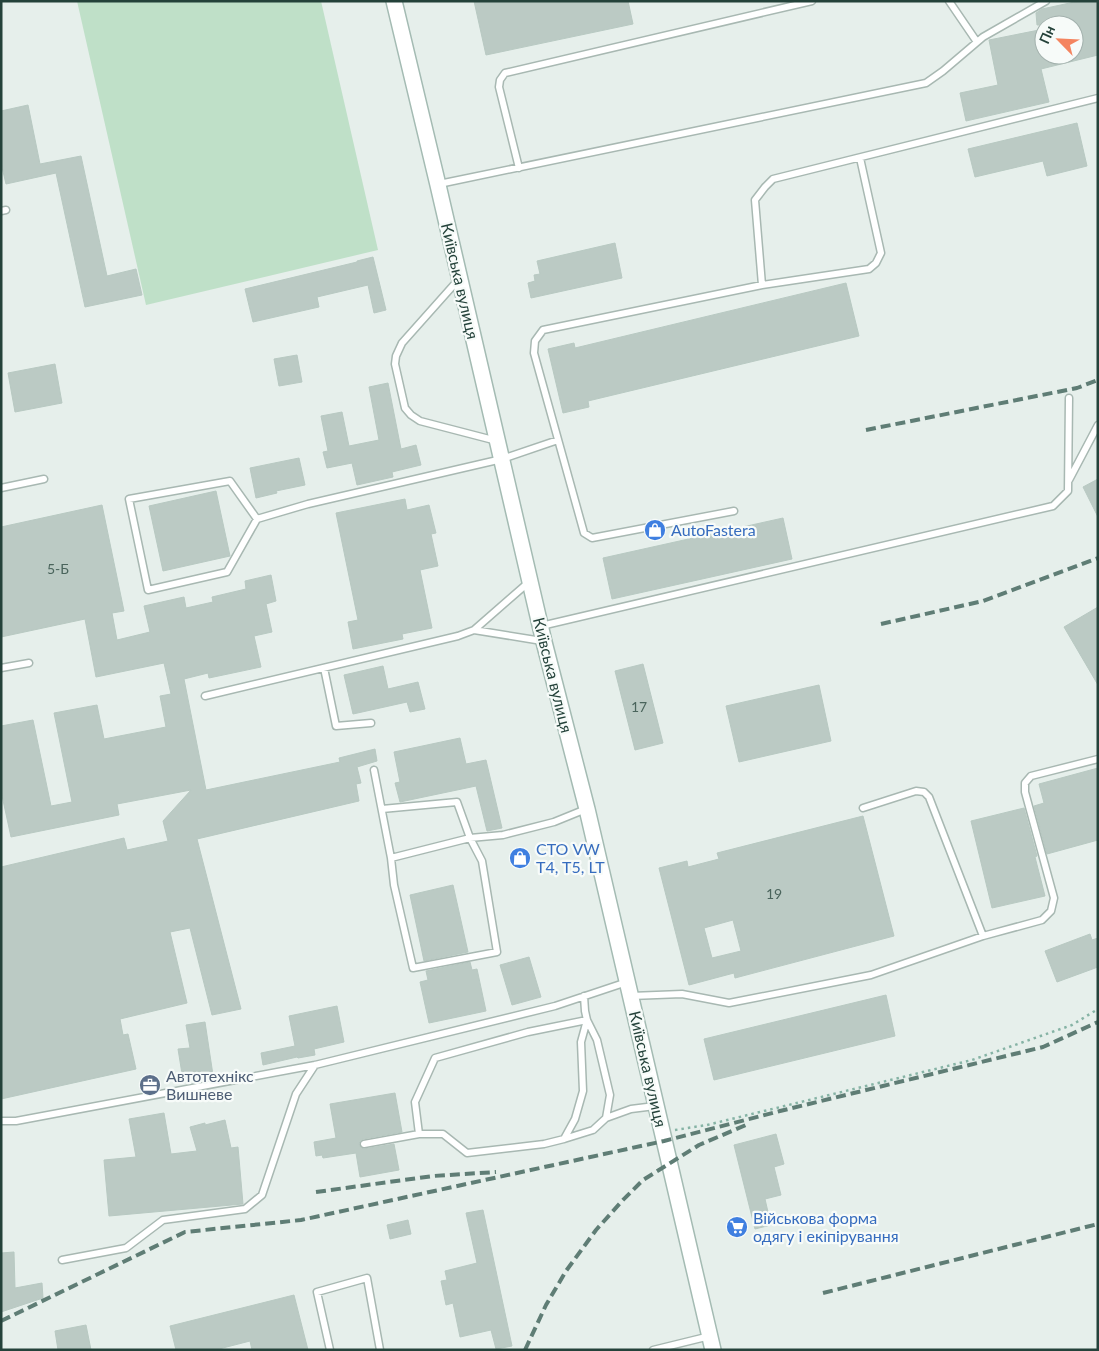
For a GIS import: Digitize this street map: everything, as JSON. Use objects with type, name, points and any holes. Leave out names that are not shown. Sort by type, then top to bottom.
[{"type":"main road","name":"Київська вулиця","points":[[394,1],[544,642],[587,809],[711,1343]]},
{"type":"lane","points":[[519,168],[499,87],[500,80],[505,73],[812,1]]},
{"type":"lane","points":[[950,1],[976,42]]},
{"type":"lane","points":[[438,185],[926,83],[943,71],[982,37],[1046,1]]},
{"type":"lane","points":[[762,285],[755,200],[764,187],[773,179],[1098,98]]},
{"type":"lane","points":[[734,510],[592,538],[584,533],[534,353],[535,341],[543,330],[762,285],[869,269],[876,263],[881,253],[860,158]]},
{"type":"lane","points":[[460,278],[402,343],[396,356],[395,364],[405,408],[420,422],[498,442]]},
{"type":"lane","points":[[541,626],[1053,506],[1068,491],[1069,398]]},
{"type":"lane","points":[[1068,481],[1098,425]]},
{"type":"lane","points":[[257,518],[230,481],[129,498],[148,590],[227,572],[257,518],[308,504],[502,459],[558,440]]},
{"type":"lane","points":[[1,488],[44,479]]},
{"type":"lane","points":[[205,696],[458,636],[474,630],[530,581]]},
{"type":"lane","points":[[474,630],[544,642]]},
{"type":"lane","points":[[1,668],[29,662]]},
{"type":"lane","points":[[324,668],[336,726],[371,723]]},
{"type":"lane","points":[[1,1121],[16,1121],[316,1065],[555,1006],[584,996],[629,989],[682,994],[729,1003],[871,975],[983,936],[1042,920],[1052,911],[1054,898],[1025,792],[1025,783],[1031,776],[1098,759]]},
{"type":"lane","points":[[374,770],[391,858],[394,885],[413,968],[497,952],[482,861],[470,838],[458,802],[382,809]]},
{"type":"lane","points":[[863,808],[916,791],[924,792],[929,797],[983,936]]},
{"type":"lane","points":[[391,858],[470,838],[512,833],[554,822],[587,809]]},
{"type":"lane","points":[[584,996],[587,1020],[597,1040],[610,1095],[606,1118]]},
{"type":"lane","points":[[420,1134],[415,1102],[434,1058],[528,1032],[587,1020]]},
{"type":"lane","points":[[564,1139],[575,1119],[583,1091],[581,1042],[587,1020]]},
{"type":"lane","points":[[62,1260],[126,1248],[163,1220],[245,1209],[262,1195],[296,1094],[316,1065]]},
{"type":"lane","points":[[364,1144],[420,1134],[442,1134],[467,1153],[544,1144],[592,1130],[606,1118],[631,1109],[656,1106]]},
{"type":"lane","points":[[330,1350],[317,1292],[367,1278],[380,1350]]},
{"type":"lane","points":[[652,1350],[711,1343]]},
{"type":"path","points":[[662,1132],[707,1125],[972,1060],[1072,1025],[1098,1010]]},
{"type":"green space","points":[[77,1],[321,1],[378,250],[146,305]]},
{"type":"building","points":[[474,1],[628,1],[633,24],[486,55]]},
{"type":"building","points":[[1079,1],[1098,1],[1098,55],[1084,58],[1084,15],[1036,15],[1036,13],[1042,9]]},
{"type":"building","points":[[1034,31],[1034,65],[1057,65],[1041,69],[1049,102],[966,121],[960,93],[998,85],[989,40]]},
{"type":"building","points":[[28,105],[40,164],[81,156],[107,276],[136,269],[142,295],[85,307],[56,173],[6,184],[1,163],[1,111]]},
{"type":"building","points":[[1077,123],[1087,166],[1047,176],[1043,161],[975,177],[968,149]]},
{"type":"building","points":[[615,243],[622,278],[531,298],[528,283],[535,281],[534,275],[540,274],[537,261]]},
{"type":"building","points":[[373,257],[386,310],[374,313],[368,285],[317,297],[319,307],[253,322],[245,289]]},
{"type":"building","points":[[846,283],[859,336],[588,401],[589,407],[563,413],[548,349],[574,343],[575,348]]},
{"type":"building","points":[[297,355],[302,382],[279,386],[274,359]]},
{"type":"building","points":[[55,364],[62,403],[15,412],[8,373]]},
{"type":"building","points":[[388,383],[401,449],[416,445],[421,465],[392,472],[393,477],[357,485],[352,463],[327,468],[323,452],[328,451],[321,416],[342,412],[349,446],[379,440],[369,387]]},
{"type":"building","points":[[299,458],[305,485],[276,491],[277,493],[256,498],[250,468]]},
{"type":"building","points":[[1098,479],[1098,517],[1083,487]]},
{"type":"building","points":[[216,491],[230,556],[163,571],[149,506]]},
{"type":"building","points":[[405,499],[407,510],[429,505],[436,533],[431,534],[438,566],[420,570],[432,628],[402,634],[403,639],[353,649],[348,622],[358,620],[336,513]]},
{"type":"building","points":[[102,505],[124,611],[112,613],[117,640],[150,632],[144,606],[184,597],[186,608],[213,602],[212,597],[246,589],[245,581],[271,575],[276,601],[266,604],[272,632],[254,636],[261,667],[209,678],[208,673],[184,679],[206,790],[340,762],[339,758],[375,749],[377,761],[357,767],[361,783],[356,784],[359,801],[197,839],[241,1009],[212,1015],[190,928],[170,932],[187,1003],[120,1019],[123,1035],[128,1034],[136,1069],[1,1099],[1,867],[124,838],[127,850],[168,841],[163,821],[191,790],[117,804],[119,815],[11,837],[1,791],[1,726],[33,720],[51,806],[72,802],[54,713],[97,705],[104,739],[166,727],[160,696],[171,694],[164,663],[96,677],[85,619],[1,637],[1,527]]},
{"type":"building","points":[[783,518],[792,559],[612,599],[603,558]]},
{"type":"building","points":[[1098,607],[1098,685],[1064,627]]},
{"type":"building","points":[[643,664],[663,743],[635,750],[615,671]]},
{"type":"building","points":[[383,666],[388,689],[418,682],[425,709],[410,712],[407,702],[353,714],[344,675]]},
{"type":"building","points":[[819,685],[831,741],[739,762],[726,706]]},
{"type":"building","points":[[460,738],[466,764],[486,760],[502,828],[487,831],[476,786],[400,802],[395,783],[400,782],[394,752]]},
{"type":"building","points":[[1098,768],[1098,840],[1047,854],[1034,806],[1044,803],[1039,784]]},
{"type":"building","points":[[1024,808],[1037,856],[1035,857],[1045,896],[992,908],[971,821]]},
{"type":"building","points":[[863,816],[894,936],[735,978],[734,973],[689,985],[659,868],[687,861],[688,867],[719,859],[717,853]],"holes":[[[733,920],[741,951],[712,958],[704,928]]]},
{"type":"building","points":[[453,885],[468,952],[424,961],[410,895]]},
{"type":"building","points":[[1090,934],[1092,940],[1098,938],[1098,967],[1057,982],[1045,951]]},
{"type":"building","points":[[529,957],[541,997],[512,1005],[500,965]]},
{"type":"building","points":[[470,962],[472,970],[477,969],[486,1011],[429,1023],[420,982],[428,980],[426,971]]},
{"type":"building","points":[[886,995],[895,1036],[714,1080],[704,1039]]},
{"type":"building","points":[[337,1006],[344,1042],[314,1049],[315,1055],[263,1065],[261,1053],[295,1046],[289,1016]]},
{"type":"building","points":[[205,1022],[213,1075],[183,1080],[178,1049],[190,1048],[186,1025]]},
{"type":"building","points":[[395,1093],[402,1132],[363,1139],[359,1144],[364,1149],[394,1144],[399,1170],[360,1177],[356,1153],[323,1158],[322,1155],[316,1156],[314,1142],[336,1138],[330,1104]]},
{"type":"building","points":[[164,1113],[171,1154],[197,1151],[190,1127],[225,1120],[231,1148],[238,1147],[243,1204],[109,1216],[104,1160],[136,1157],[129,1119]]},
{"type":"building","points":[[776,1134],[784,1164],[774,1167],[781,1195],[765,1199],[771,1225],[755,1229],[734,1145]]},
{"type":"building","points":[[483,1210],[512,1346],[496,1349],[491,1330],[460,1337],[453,1303],[446,1305],[441,1281],[447,1280],[445,1271],[477,1263],[466,1213]]},
{"type":"building","points":[[408,1220],[411,1234],[390,1239],[387,1225]]},
{"type":"building","points":[[14,1252],[15,1288],[42,1283],[43,1298],[1,1312],[1,1253]]},
{"type":"building","points":[[294,1295],[308,1350],[252,1350],[250,1341],[215,1350],[176,1350],[170,1326]]},
{"type":"building","points":[[86,1325],[91,1350],[58,1350],[55,1331]]},
{"type":"railway","points":[[866,430],[1077,388],[1098,380]]},
{"type":"railway","points":[[881,624],[983,601],[1098,558]]},
{"type":"railway","points":[[1,1321],[185,1232],[301,1220],[664,1141],[1043,1047],[1098,1022]]},
{"type":"railway","points":[[525,1350],[546,1305],[566,1271],[596,1230],[622,1201],[643,1180],[699,1145],[746,1125]]},
{"type":"railway","points":[[316,1192],[433,1176],[496,1172]]},
{"type":"railway","points":[[823,1293],[1098,1224]]},
{"type":"place","name":"AutoFastera","points":[[655,530]]},
{"type":"place","name":"СТО VW T4, T5, LT","points":[[520,858]]},
{"type":"place","name":"Автотехнікс Вишневе","points":[[150,1085]]},
{"type":"place","name":"Військова форма одягу і екіпірування","points":[[737,1227]]}]
